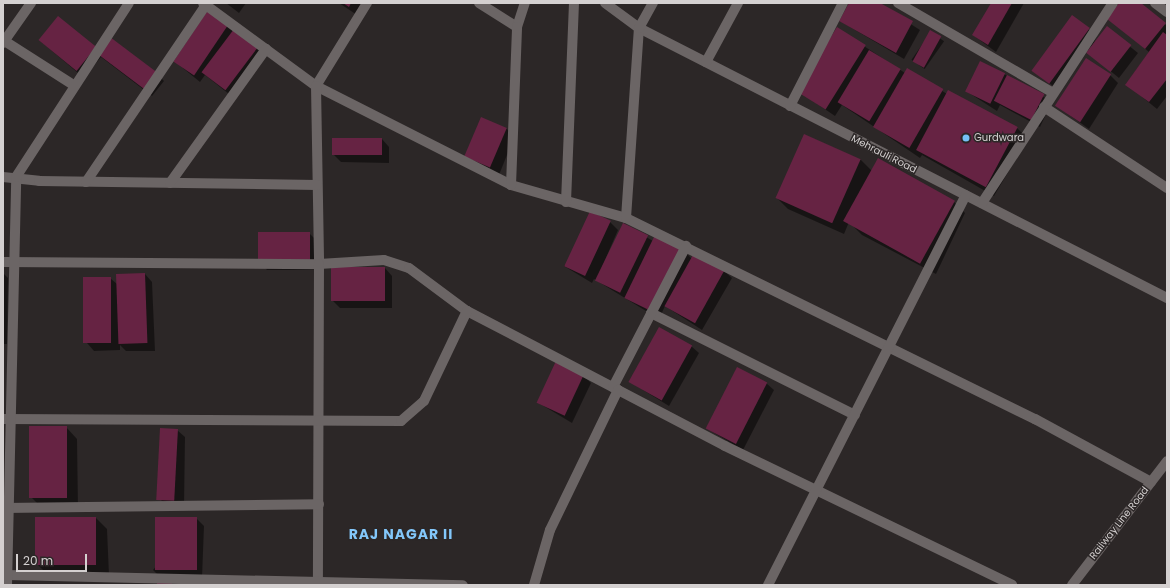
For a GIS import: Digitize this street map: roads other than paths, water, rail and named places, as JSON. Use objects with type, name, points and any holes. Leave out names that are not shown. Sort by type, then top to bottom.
[{"type":"street","points":[[31,3],[4,42],[75,86]]},
{"type":"street","points":[[129,3],[16,177],[7,419],[7,580],[463,585]]},
{"type":"street","points":[[318,583],[319,264],[316,185],[316,86],[367,3]]},
{"type":"street","points":[[479,3],[517,27]]},
{"type":"street","points":[[510,185],[517,27],[525,3]]},
{"type":"street","points":[[566,202],[574,3]]},
{"type":"street","name":"Mehrauli Road","points":[[605,3],[639,28],[1167,298]]},
{"type":"street","points":[[626,218],[639,28],[653,3]]},
{"type":"street","points":[[706,62],[738,3]]},
{"type":"street","points":[[790,106],[843,3]]},
{"type":"street","points":[[898,3],[1053,93]]},
{"type":"street","points":[[982,203],[1113,3]]},
{"type":"street","points":[[1155,3],[1167,12]]},
{"type":"street","points":[[86,182],[204,4],[316,86],[510,185],[626,218],[686,246],[1035,418],[1151,482]]},
{"type":"street","points":[[170,183],[266,49]]},
{"type":"street","points":[[1044,107],[1167,188]]},
{"type":"street","points":[[3,177],[86,182],[316,185]]},
{"type":"street","points":[[768,585],[966,195]]},
{"type":"street","points":[[534,585],[550,530],[652,313],[686,246]]},
{"type":"street","points":[[3,262],[319,264],[398,262],[467,311],[616,389],[816,490],[1012,585]]},
{"type":"street","points":[[7,419],[390,422],[410,417],[424,401],[467,311]]},
{"type":"street","points":[[652,313],[854,415]]},
{"type":"street","name":"Railway Line Road","points":[[1072,585],[1167,460]]},
{"type":"street","points":[[6,508],[319,504]]},
{"type":"place","name":"Gurdwara","points":[[966,138]]},
{"type":"district","name":"RAJ NAGAR II","points":[[401,534]]}]
